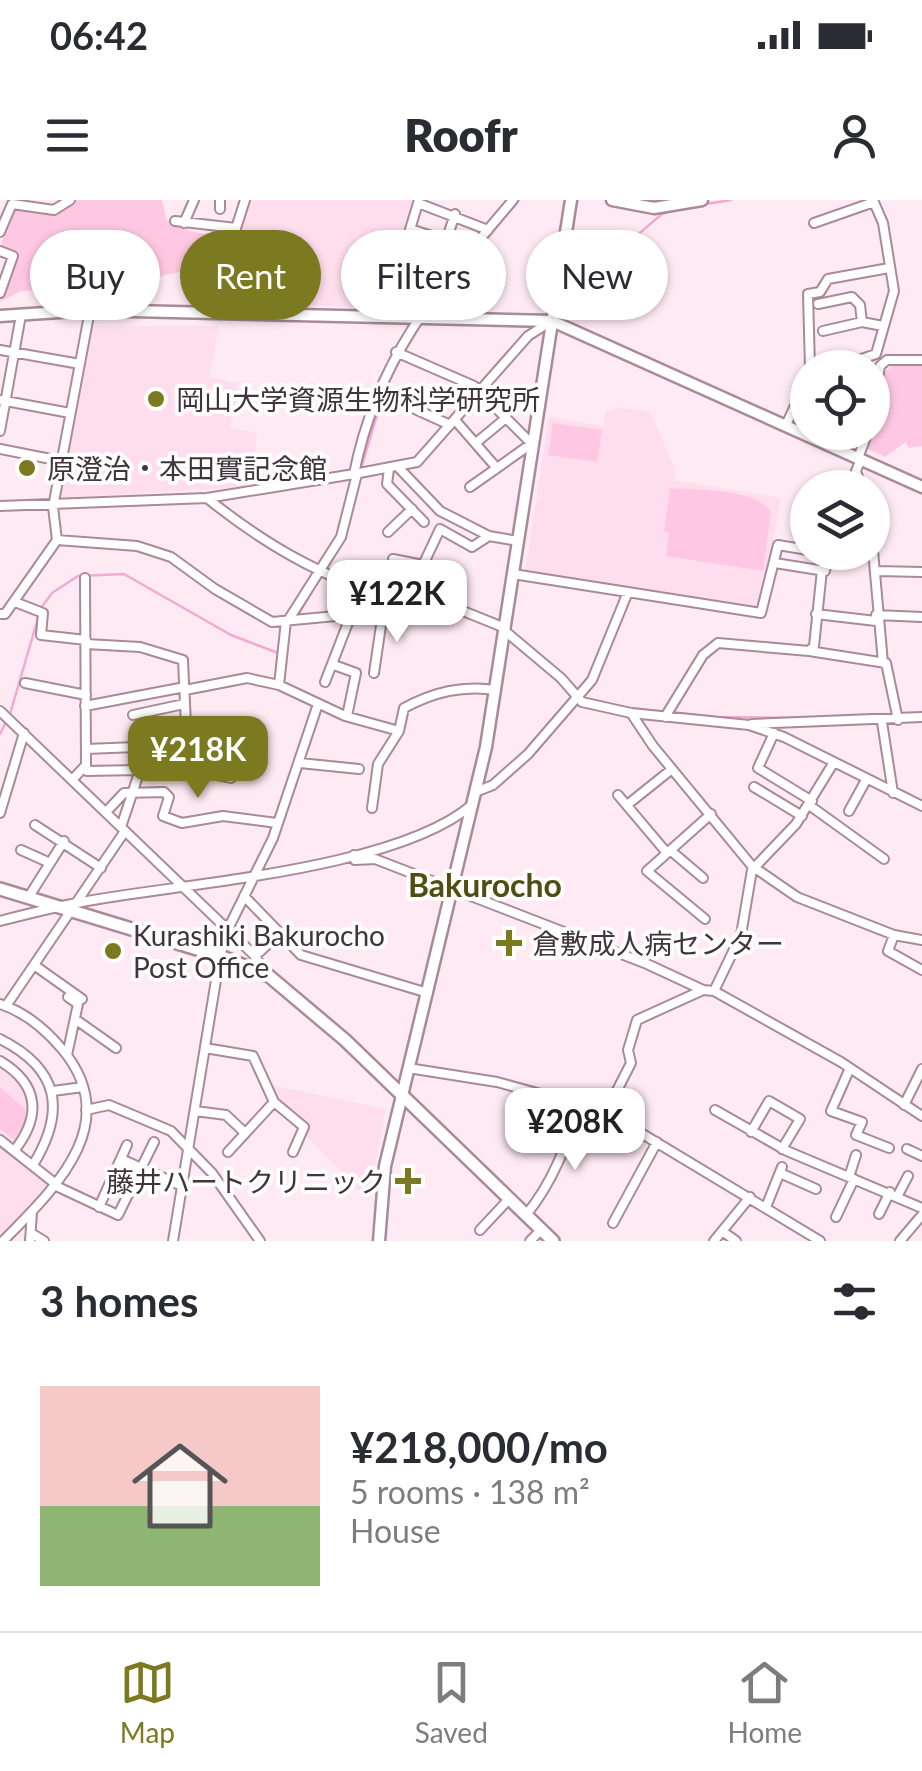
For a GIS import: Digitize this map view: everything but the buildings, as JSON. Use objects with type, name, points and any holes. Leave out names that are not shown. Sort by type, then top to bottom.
[{"type":"main road","points":[[0,889],[58,908],[74,907],[270,976],[553,1241]]},
{"type":"street","points":[[0,232],[12,204],[54,210],[70,200]]},
{"type":"street","points":[[194,200],[179,222],[236,228],[245,200]]},
{"type":"street","points":[[410,230],[418,202],[488,230],[513,200]]},
{"type":"street","points":[[379,1241],[384,1166],[477,796],[571,200]]},
{"type":"street","points":[[612,200],[668,211],[702,200]]},
{"type":"street","points":[[814,223],[873,201],[883,224],[894,291],[877,350]]},
{"type":"street","points":[[447,230],[455,214]]},
{"type":"street","points":[[0,251],[13,256],[0,293]]},
{"type":"street","points":[[810,350],[808,294],[820,292],[828,279],[888,268]]},
{"type":"street","points":[[818,304],[852,297],[860,304],[862,322]]},
{"type":"street","points":[[0,316],[30,314]]},
{"type":"street","points":[[0,431],[21,315]]},
{"type":"street","points":[[506,319],[552,321],[922,487]]},
{"type":"street","points":[[0,614],[5,614],[15,602],[57,540],[53,504],[88,320]]},
{"type":"street","points":[[279,685],[286,621],[299,609],[321,573],[345,524],[357,472],[383,394],[416,320]]},
{"type":"street","points":[[0,506],[207,498],[418,462],[504,357],[533,331],[552,321]]},
{"type":"street","points":[[822,331],[862,322],[883,326]]},
{"type":"street","points":[[0,350],[80,364]]},
{"type":"street","points":[[399,353],[477,388],[532,444]]},
{"type":"street","points":[[890,360],[922,360]]},
{"type":"street","points":[[383,394],[450,422],[477,442],[495,466]]},
{"type":"street","points":[[3,400],[70,413]]},
{"type":"street","points":[[786,425],[790,416]]},
{"type":"street","points":[[477,442],[506,418]]},
{"type":"street","points":[[470,486],[532,444]]},
{"type":"street","points":[[0,449],[61,461]]},
{"type":"street","points":[[856,470],[862,450]]},
{"type":"street","points":[[394,468],[440,511],[489,536],[518,541]]},
{"type":"street","points":[[394,468],[387,484],[424,522]]},
{"type":"street","points":[[207,498],[262,542],[321,573],[422,608]]},
{"type":"street","points":[[388,532],[412,509]]},
{"type":"street","points":[[392,559],[423,565],[440,530],[472,547],[489,536]]},
{"type":"street","points":[[57,540],[137,546],[172,557],[262,618],[286,621],[422,608],[468,612],[505,630],[561,678],[576,699],[631,713],[750,725],[882,722],[922,716]]},
{"type":"street","points":[[513,574],[761,614],[778,546],[790,548]]},
{"type":"street","points":[[775,563],[790,565]]},
{"type":"street","points":[[809,651],[814,646],[822,570]]},
{"type":"street","points":[[898,718],[876,618],[876,571],[922,572]]},
{"type":"street","points":[[84,578],[87,771],[188,769],[231,778]]},
{"type":"street","points":[[74,907],[354,855],[381,854],[452,819],[530,756],[592,680],[628,592]]},
{"type":"street","points":[[15,602],[40,611],[41,635],[140,648],[182,660],[188,769]]},
{"type":"street","points":[[374,673],[383,612]]},
{"type":"street","points":[[816,614],[922,618]]},
{"type":"street","points":[[325,682],[350,615]]},
{"type":"street","points":[[666,714],[703,655],[718,644],[809,651],[883,663]]},
{"type":"street","points":[[334,665],[356,673],[347,716]]},
{"type":"street","points":[[85,706],[236,677],[279,685],[347,716],[400,731]]},
{"type":"street","points":[[25,683],[86,695]]},
{"type":"street","points":[[372,808],[378,764],[400,731],[404,708],[468,686],[496,690]]},
{"type":"street","points":[[133,715],[184,704]]},
{"type":"street","points":[[173,1241],[220,956],[277,823],[318,704]]},
{"type":"street","points":[[631,713],[755,868],[796,897],[894,935],[922,940]]},
{"type":"street","points":[[4,716],[255,956],[270,976]]},
{"type":"street","points":[[882,722],[892,793]]},
{"type":"street","points":[[750,725],[774,732],[922,806]]},
{"type":"street","points":[[774,732],[758,768],[884,859]]},
{"type":"street","points":[[0,813],[24,733]]},
{"type":"street","points":[[86,750],[188,745]]},
{"type":"street","points":[[714,991],[741,935],[742,909],[755,868],[802,816],[834,762]]},
{"type":"street","points":[[300,763],[359,769]]},
{"type":"street","points":[[72,780],[86,766]]},
{"type":"street","points":[[627,806],[672,769]]},
{"type":"street","points":[[3,1241],[56,1186],[78,1152],[86,1110],[83,1087],[67,1055],[41,1028],[2,1005],[101,868],[123,829],[140,770]]},
{"type":"street","points":[[849,811],[866,780]]},
{"type":"street","points":[[754,787],[802,816]]},
{"type":"street","points":[[106,812],[124,793],[164,792],[168,797],[162,816],[182,824],[223,816],[277,823]]},
{"type":"street","points":[[618,795],[669,851],[703,878]]},
{"type":"street","points":[[704,918],[648,870],[711,814]]},
{"type":"street","points":[[35,824],[101,868]]},
{"type":"street","points":[[28,898],[64,841]]},
{"type":"street","points":[[21,850],[50,863]]},
{"type":"street","points":[[381,854],[454,889],[703,990],[714,991],[850,1068],[922,1116]]},
{"type":"street","points":[[244,896],[300,955],[428,993]]},
{"type":"street","points":[[0,921],[58,908]]},
{"type":"street","points":[[255,956],[279,934]]},
{"type":"street","points":[[894,935],[888,951],[922,970]]},
{"type":"street","points":[[34,965],[82,999]]},
{"type":"street","points":[[606,1112],[631,1063],[628,1050],[637,1020],[703,990]]},
{"type":"street","points":[[67,1055],[78,1004],[68,997]]},
{"type":"street","points":[[75,1020],[116,1048]]},
{"type":"street","points":[[0,1039],[34,1064],[53,1091],[54,1123],[32,1165]]},
{"type":"street","points":[[205,1048],[253,1056],[274,1102],[304,1127],[293,1152]]},
{"type":"street","points":[[0,1061],[31,1092],[30,1130],[14,1151]]},
{"type":"street","points":[[408,1068],[497,1082],[606,1112],[750,1197],[809,1238],[820,1241]]},
{"type":"street","points":[[850,1068],[831,1111],[862,1122],[856,1135],[889,1148]]},
{"type":"street","points":[[904,1105],[922,1069]]},
{"type":"street","points":[[53,1091],[83,1087]]},
{"type":"street","points":[[751,1132],[769,1101],[800,1119],[782,1149]]},
{"type":"street","points":[[228,1152],[274,1102]]},
{"type":"street","points":[[86,1110],[109,1105],[171,1131],[189,1147],[260,1241]]},
{"type":"street","points":[[526,1215],[557,1168],[580,1106]]},
{"type":"street","points":[[715,1110],[782,1149],[894,1194],[922,1211],[900,1241]]},
{"type":"street","points":[[195,1111],[226,1115],[245,1133]]},
{"type":"street","points":[[30,1130],[49,1139]]},
{"type":"street","points":[[0,1140],[56,1186],[118,1215],[123,1212],[154,1142]]},
{"type":"street","points":[[613,1223],[657,1142]]},
{"type":"street","points":[[100,1207],[127,1145]]},
{"type":"street","points":[[907,1149],[922,1156]]},
{"type":"street","points":[[836,1217],[852,1178],[856,1155]]},
{"type":"street","points":[[121,1159],[182,1186]]},
{"type":"street","points":[[766,1207],[781,1170],[816,1189]]},
{"type":"street","points":[[878,1214],[908,1176]]},
{"type":"street","points":[[714,1241],[750,1197]]},
{"type":"street","points":[[495,1236],[482,1228],[509,1199]]},
{"type":"street","points":[[32,1212],[30,1237],[44,1241]]},
{"type":"street","points":[[530,1241],[542,1230]]},
{"type":"street","points":[[722,1231],[736,1241]]},
{"type":"shaded area","points":[[72,200],[162,200],[167,221],[175,219],[189,230],[180,230],[180,272],[160,277],[160,230],[30,230],[30,291],[0,302],[14,259],[0,248],[13,206],[55,212]]},
{"type":"shaded area","points":[[248,200],[417,200],[407,230],[341,230],[341,306],[321,306],[321,230],[239,230]]},
{"type":"shaded area","name":"岡山大学資源生物科学研究所","points":[[90,326],[219,326],[209,377],[239,383],[230,428],[257,433],[253,465],[300,476],[244,487],[56,498]]},
{"type":"shaded area","points":[[896,362],[922,364],[922,446],[908,448],[906,442],[885,457],[870,450],[890,450],[890,368]]},
{"type":"shaded area","points":[[620,407],[650,412],[675,469],[674,480],[781,498],[760,610],[525,574],[549,417],[603,426],[605,412]]},
{"type":"shaded area","points":[[553,423],[602,430],[597,462],[548,455]]},
{"type":"shaded area","points":[[670,488],[739,494],[763,504],[771,512],[763,571],[666,556],[669,533],[664,532]]},
{"type":"shaded area","points":[[0,1064],[28,1094],[29,1127],[15,1146],[0,1135]]},
{"type":"shaded area","points":[[270,1085],[386,1109],[368,1198],[303,1133],[307,1124],[276,1100]]},
{"type":"shaded area","points":[[0,1087],[25,1109],[25,1123],[14,1139],[0,1129]]},
{"type":"shaded area","points":[[0,1144],[52,1188],[0,1241]]},
{"type":"waterway","points":[[494,230],[519,200]]},
{"type":"waterway","points":[[700,205],[731,200]]},
{"type":"waterway","points":[[643,230],[662,214],[677,209]]},
{"type":"waterway","points":[[479,385],[504,358]]},
{"type":"waterway","points":[[385,391],[393,370]]},
{"type":"waterway","points":[[459,408],[473,391]]},
{"type":"waterway","points":[[360,472],[382,398]]},
{"type":"waterway","points":[[166,496],[218,493]]},
{"type":"waterway","points":[[10,714],[41,608],[52,593],[78,576],[124,574],[231,635],[278,653]]},
{"type":"waterway","points":[[297,617],[318,581]]},
{"type":"waterway","points":[[620,707],[715,717],[797,718]]},
{"type":"waterway","points":[[0,734],[6,722]]},
{"type":"place","name":"岡山大学資源生物科学研究所","points":[[156,399]]},
{"type":"place","name":"原澄治・本田實記念館","points":[[27,468]]},
{"type":"place","name":"倉敷成人病センター","points":[[509,943]]},
{"type":"place","name":"Kurashiki Bakurocho Post Office","points":[[113,951]]},
{"type":"place","name":"藤井ハートクリニック","points":[[408,1181]]},
{"type":"district","name":"Bakurocho","points":[[485,884]]}]
